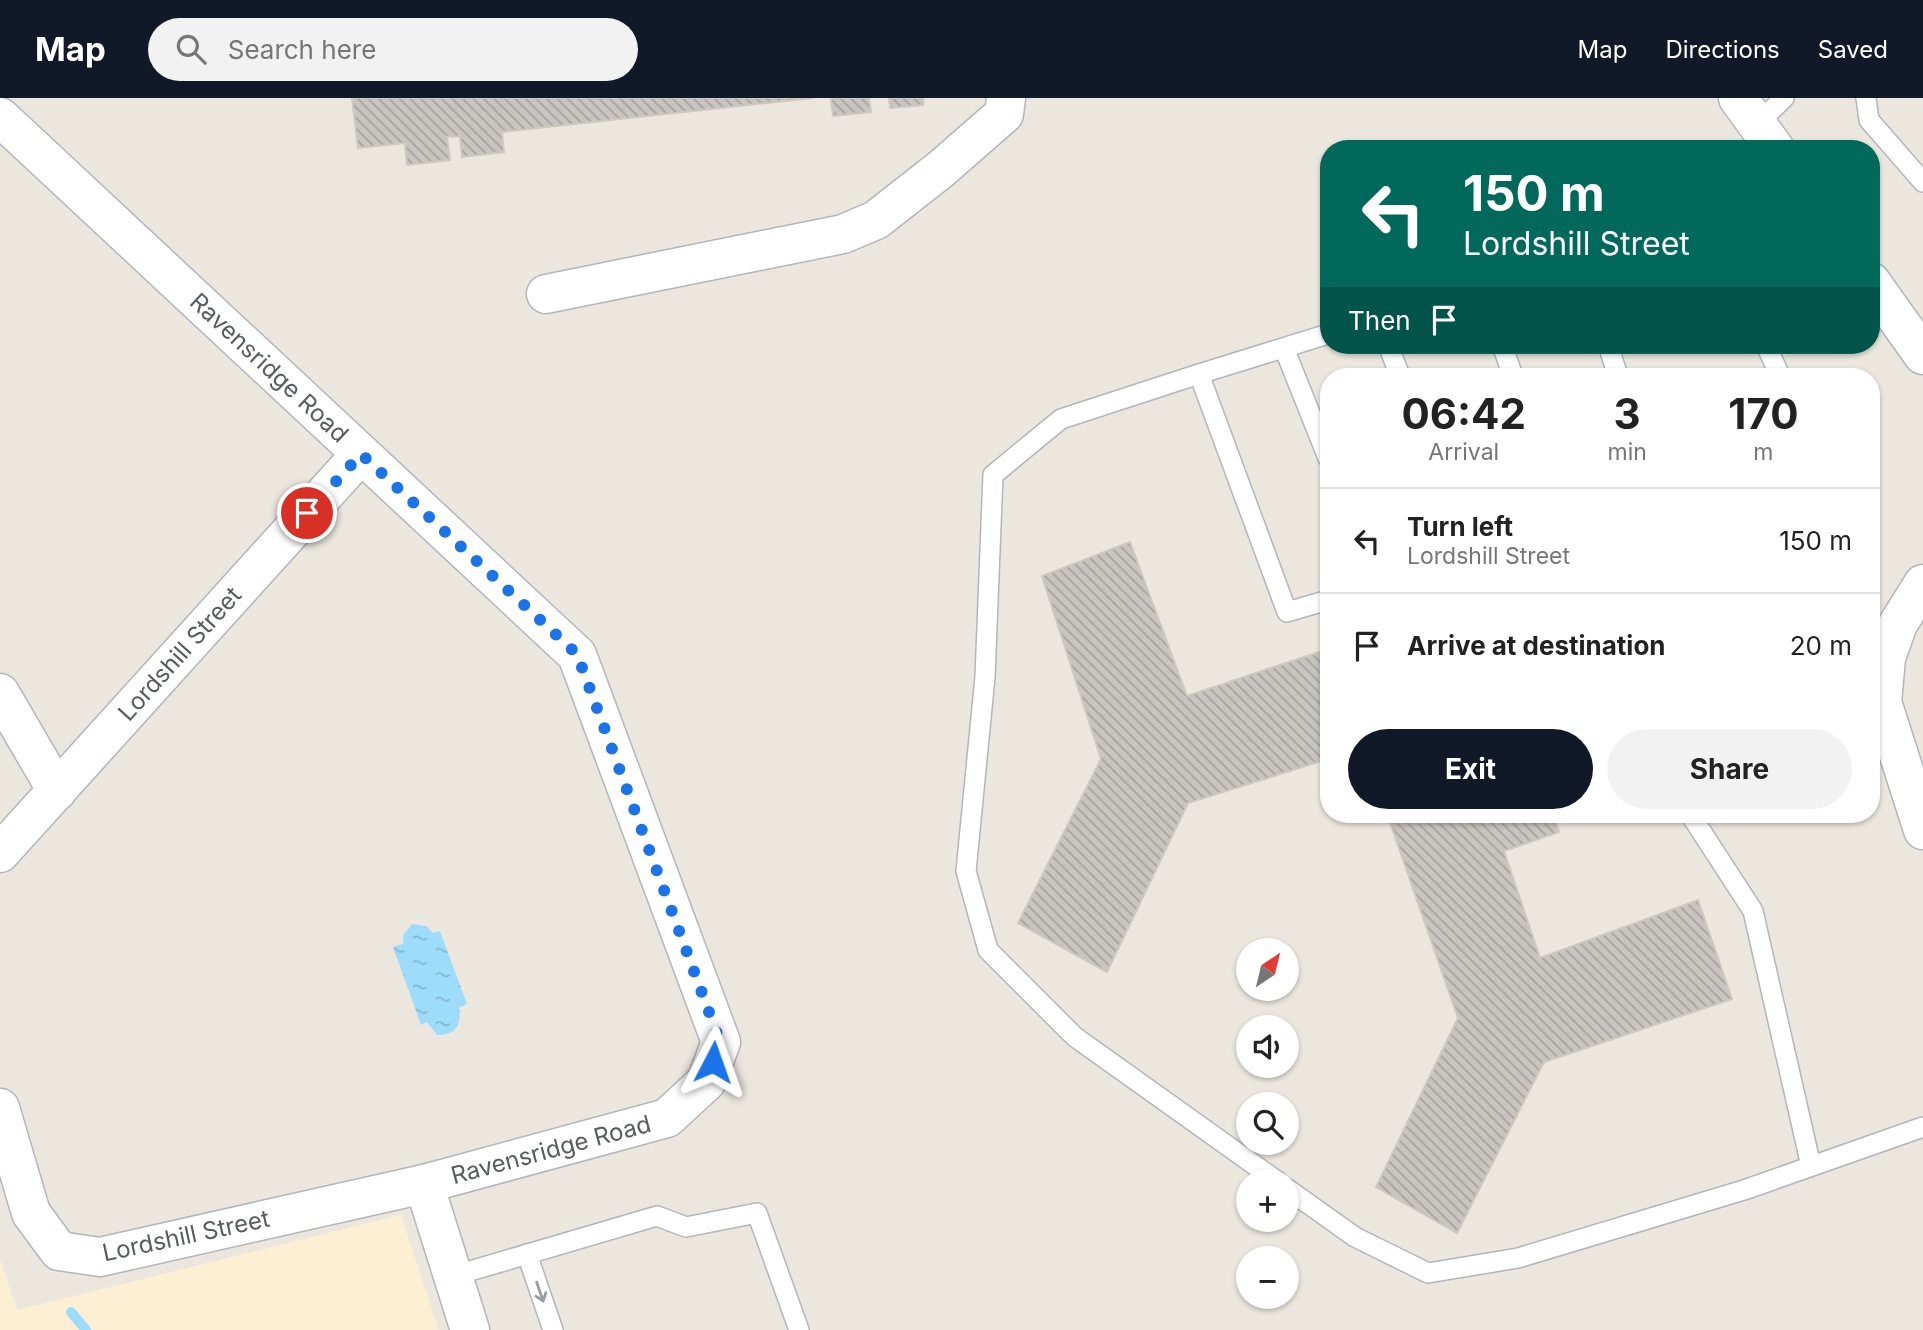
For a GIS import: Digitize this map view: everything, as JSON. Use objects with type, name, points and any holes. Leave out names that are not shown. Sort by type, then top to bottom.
[{"type":"street","points":[[545,294],[843,234],[876,220],[941,169],[1004,114],[1006,98]]},
{"type":"street","name":"Ravensridge Road","points":[[0,117],[577,654],[720,1042],[706,1082],[667,1118],[425,1184],[470,1330]]},
{"type":"street","points":[[1880,295],[1923,355]]},
{"type":"street","name":"Lordshill Street","points":[[0,853],[361,454]]},
{"type":"street","points":[[1880,652],[1923,584]]},
{"type":"street","points":[[1880,678],[1882,702],[1923,830]]},
{"type":"street","points":[[0,693],[57,791]]},
{"type":"street","name":"Lordshill Street","points":[[0,1108],[31,1213],[59,1251],[100,1257],[425,1184]]},
{"type":"lane","points":[[1757,123],[1784,98]]},
{"type":"lane","points":[[1866,98],[1869,120],[1923,182]]},
{"type":"lane","points":[[1260,1169],[1075,1037],[988,950],[966,872],[985,677],[993,475],[1061,419],[1320,337]]},
{"type":"lane","points":[[1284,348],[1320,438]]},
{"type":"lane","points":[[1199,374],[1287,612],[1320,602]]},
{"type":"lane","points":[[1696,823],[1754,911],[1811,1166]]},
{"type":"lane","points":[[1299,1197],[1355,1237],[1428,1273],[1518,1258],[1744,1190],[1923,1127]]},
{"type":"lane","points":[[453,1276],[657,1216],[686,1227],[757,1213],[799,1330]]},
{"type":"lane","points":[[527,1254],[553,1330]]},
{"type":"shaded area","points":[[401,1215],[439,1330],[0,1330],[0,1259],[17,1310]]},
{"type":"water","points":[[412,924],[426,926],[433,933],[440,931],[467,1004],[459,1008],[458,1024],[448,1033],[437,1035],[427,1022],[421,1025],[393,947],[403,944],[403,935]]},
{"type":"building","points":[[352,98],[813,98],[502,132],[504,152],[462,157],[460,136],[447,137],[450,160],[407,165],[405,143],[358,148]]},
{"type":"building","points":[[831,98],[869,98],[871,112],[833,116]]},
{"type":"building","points":[[889,98],[923,98],[923,105],[890,108]]},
{"type":"building","points":[[1130,542],[1187,696],[1320,652],[1320,762],[1188,803],[1107,972],[1018,923],[1101,759],[1042,576]]},
{"type":"building","points":[[1390,823],[1556,823],[1559,832],[1504,851],[1540,958],[1698,900],[1732,999],[1544,1062],[1457,1233],[1376,1187],[1458,1018]]},
{"type":"waterway","points":[[71,1312],[86,1330]]},
{"type":"route","points":[[307,513],[361,454],[577,654],[720,1042],[713,1062]]}]
